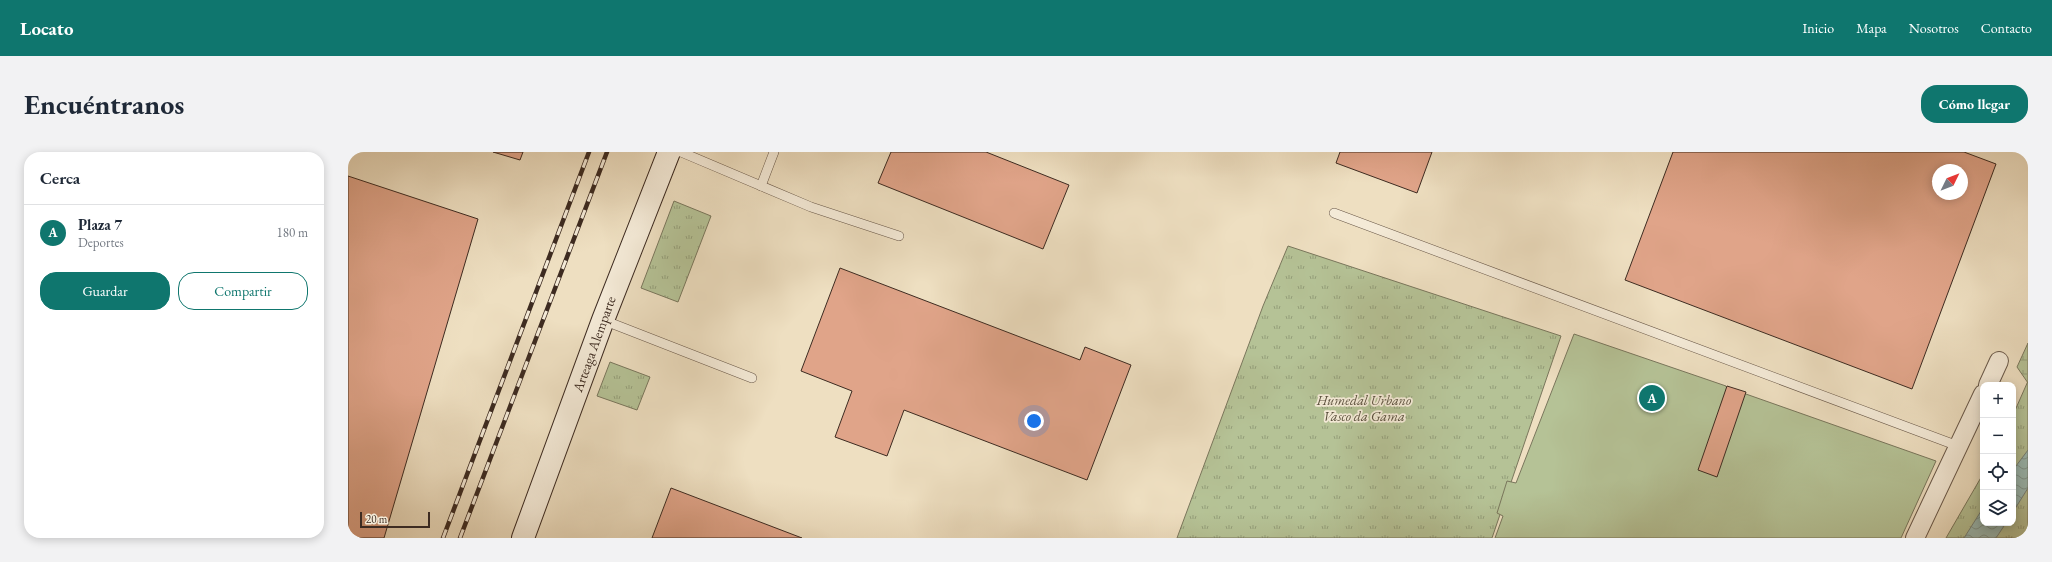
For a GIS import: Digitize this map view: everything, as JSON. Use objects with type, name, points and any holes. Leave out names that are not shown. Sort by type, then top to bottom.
[{"type":"main road","name":"Arteaga Alemparte","points":[[524,538],[603,320],[668,152]]},
{"type":"street","points":[[1989,382],[1999,361]]},
{"type":"street","points":[[1915,538],[1980,400]]},
{"type":"lane","points":[[681,152],[811,207],[899,236]]},
{"type":"lane","points":[[761,186],[774,152]]},
{"type":"lane","points":[[1334,213],[1958,446]]},
{"type":"lane","points":[[603,320],[752,378]]},
{"type":"green space","points":[[674,201],[711,216],[678,302],[641,288]]},
{"type":"green space","name":"Humedal Urbano Vasco da Gama","points":[[1288,246],[1561,336],[1492,538],[1177,538],[1263,306]]},
{"type":"green space","points":[[1574,334],[1726,386],[1936,461],[1901,538],[1495,538],[1503,516],[1497,513],[1507,481],[1516,483]]},
{"type":"green space","points":[[2028,343],[2028,383],[2017,367]]},
{"type":"green space","points":[[610,362],[650,377],[637,410],[597,396]]},
{"type":"green space","points":[[2028,381],[2028,538],[1946,538],[1980,479],[1980,526],[2016,526],[2016,408]]},
{"type":"water","points":[[2028,450],[2028,488],[2016,507],[2016,490],[2016,466]]},
{"type":"water","points":[[1980,513],[1980,526],[2004,526],[1996,538],[1964,538]]},
{"type":"building","points":[[493,152],[523,152],[520,160]]},
{"type":"building","points":[[891,152],[986,152],[1069,185],[1043,249],[878,183]]},
{"type":"building","points":[[1340,152],[1432,152],[1417,193],[1336,163]]},
{"type":"building","points":[[1673,152],[1964,152],[1996,164],[1912,389],[1625,280]]},
{"type":"building","points":[[348,176],[478,219],[384,538],[348,538]]},
{"type":"building","points":[[840,268],[1080,360],[1085,347],[1131,365],[1087,480],[904,410],[887,456],[835,437],[852,391],[801,371]]},
{"type":"building","points":[[1727,386],[1746,392],[1717,477],[1698,470]]},
{"type":"building","points":[[671,488],[802,538],[652,538]]},
{"type":"railway","points":[[443,538],[589,152]]},
{"type":"railway","points":[[460,538],[607,152]]},
{"type":"place","name":"Plaza 7","points":[[1652,398]]}]
